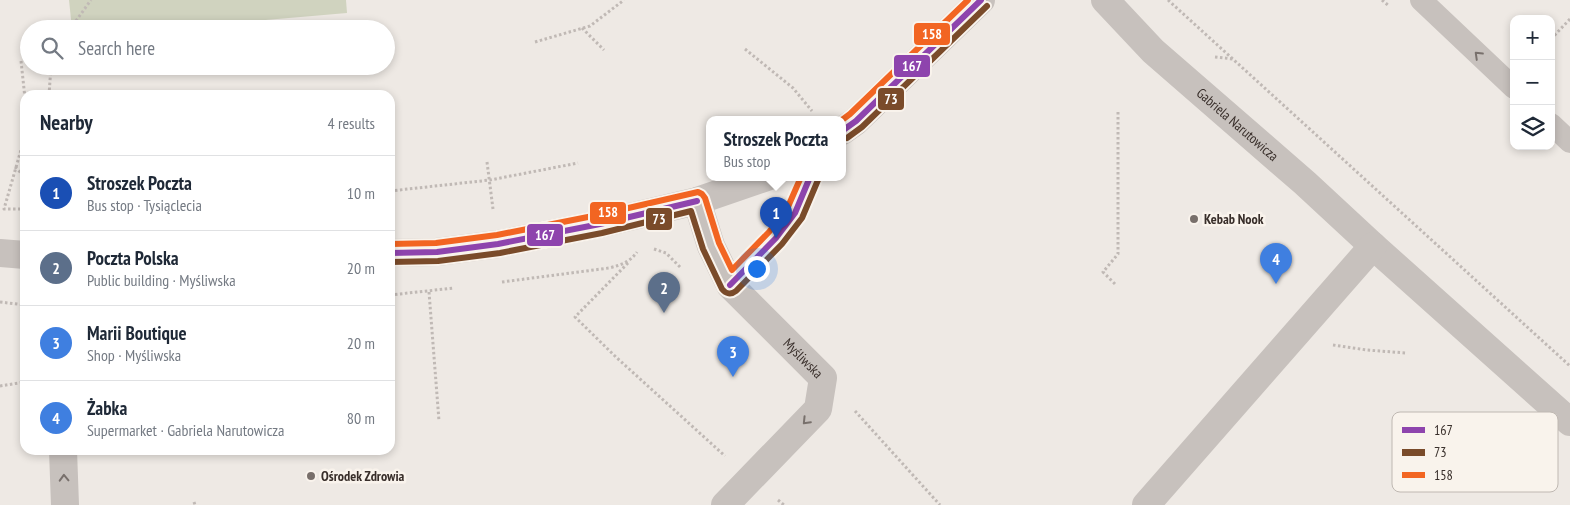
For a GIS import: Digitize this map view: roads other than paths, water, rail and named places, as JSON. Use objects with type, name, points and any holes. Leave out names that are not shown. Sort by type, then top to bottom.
[{"type":"street","points":[[846,128],[856,121],[981,0]]},
{"type":"street","name":"Gabriela Narutowicza","points":[[1105,0],[1153,51],[1305,183],[1570,422]]},
{"type":"street","points":[[395,253],[437,252],[498,244],[600,224],[697,202],[756,181]]},
{"type":"street","name":"Myśliwska","points":[[697,202],[711,246],[730,285],[824,378],[818,409],[725,505]]},
{"type":"street","points":[[1146,505],[1373,246]]},
{"type":"street","points":[[0,253],[20,255]]},
{"type":"street","points":[[63,455],[65,505]]},
{"type":"lane","points":[[1421,0],[1510,84]]},
{"type":"lane","points":[[730,285],[776,238],[795,214],[808,181]]},
{"type":"place","name":"Kebab Nook","points":[[1194,219]]},
{"type":"place","name":"Stroszek Poczta","points":[[776,238]]},
{"type":"place","name":"Żabka","points":[[1276,284]]},
{"type":"place","name":"Poczta Polska","points":[[664,313]]},
{"type":"place","name":"Marii Boutique","points":[[733,377]]},
{"type":"place","name":"Ośrodek Zdrowia","points":[[311,476]]}]
